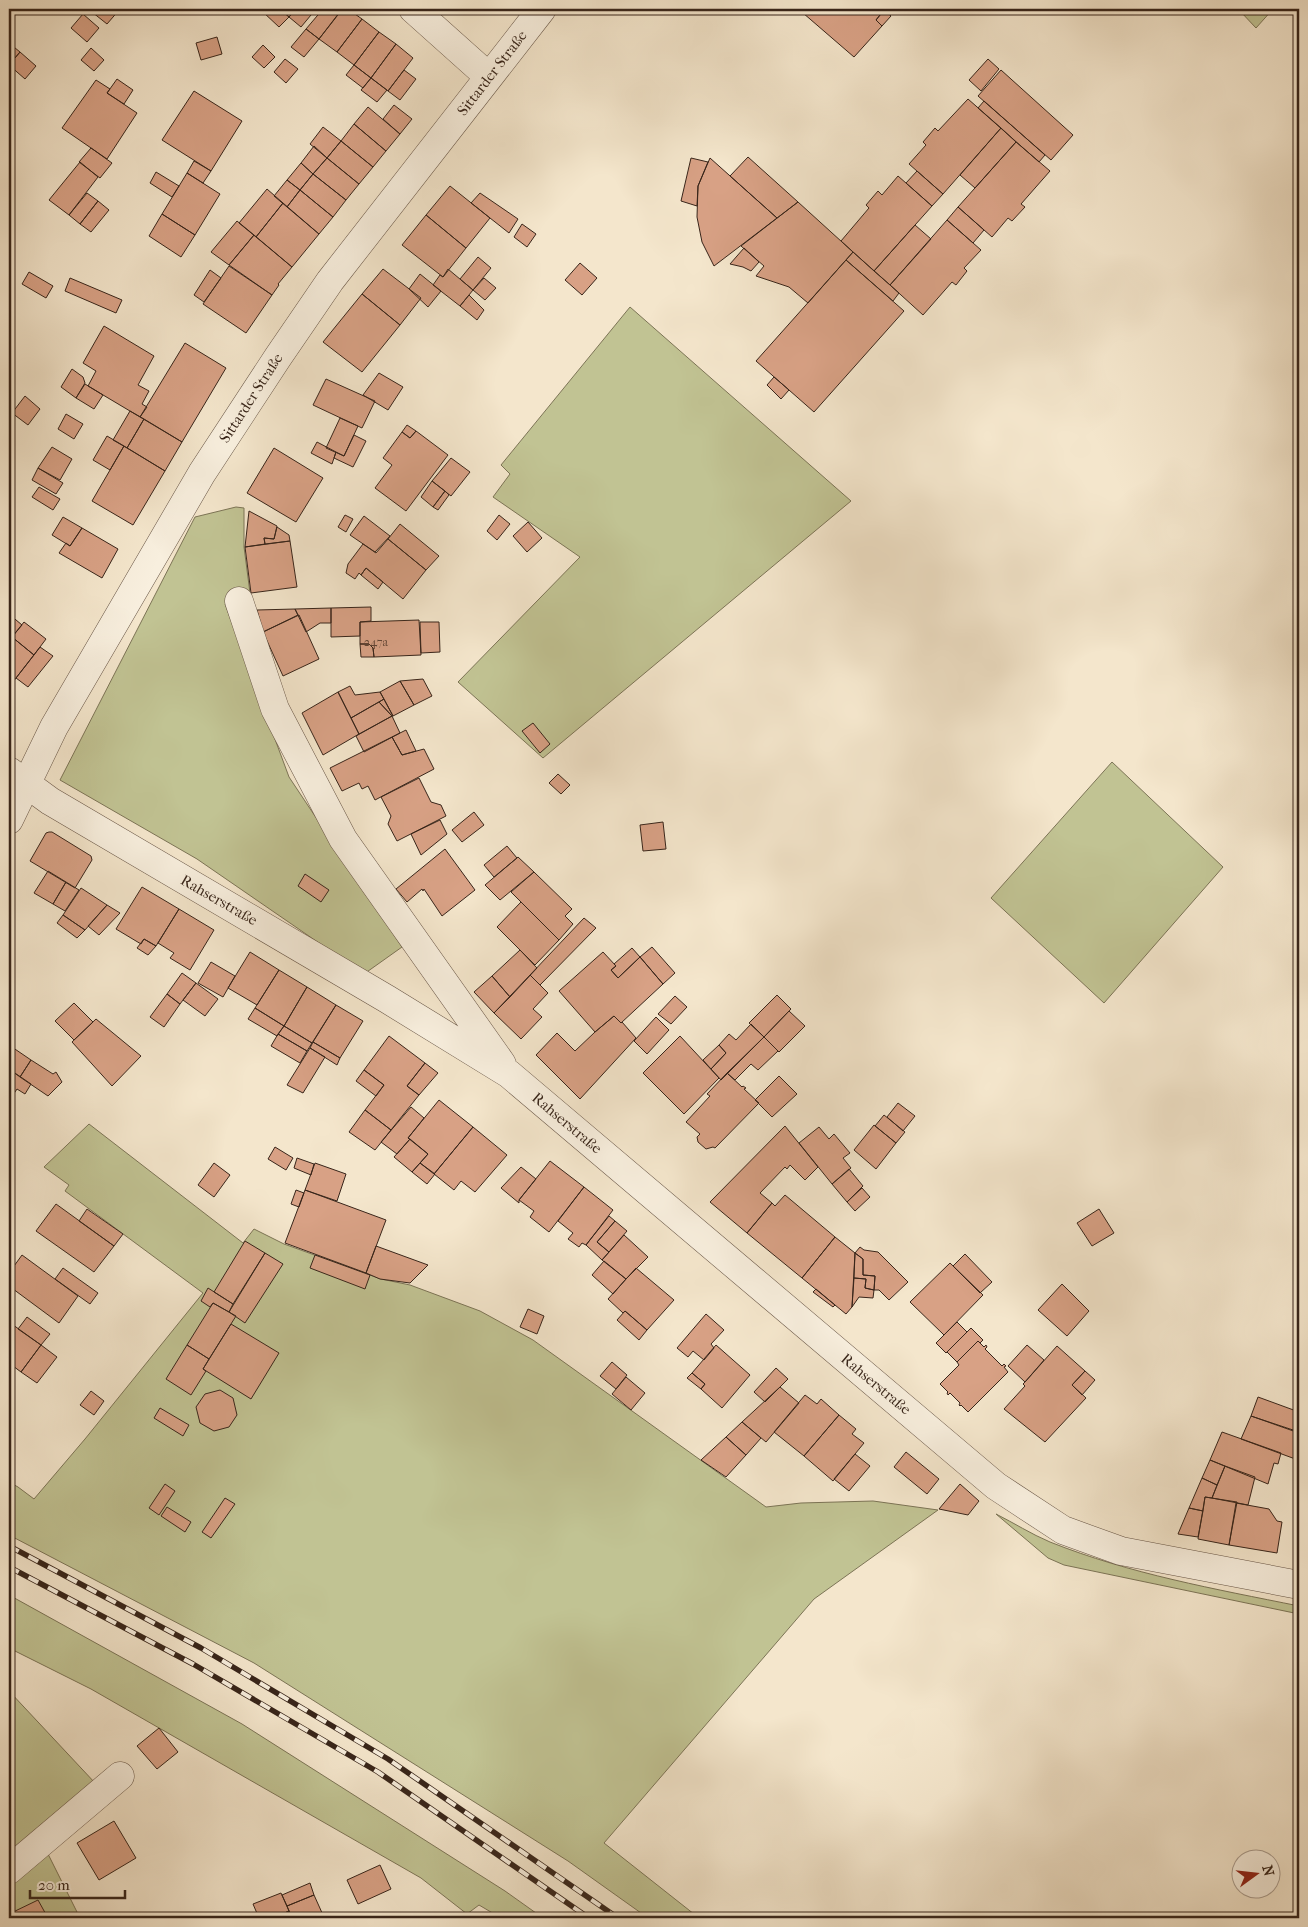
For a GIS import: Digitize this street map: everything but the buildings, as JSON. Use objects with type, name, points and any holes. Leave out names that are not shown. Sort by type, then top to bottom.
[{"type":"street","points":[[413,9],[489,77]]},
{"type":"street","name":"Sittarder Straße","points":[[9,820],[18,777],[54,727],[202,473],[278,356],[330,281],[542,9]]},
{"type":"street","name":"Rahserstraße","points":[[239,601],[275,709],[343,839],[509,1074]]},
{"type":"street","name":"Rahserstraße","points":[[18,777],[50,801],[387,999],[509,1074],[996,1486],[1062,1530],[1121,1551],[1299,1585]]},
{"type":"street","points":[[9,1870],[120,1776]]},
{"type":"green space","points":[[1242,9],[1273,9],[1256,28],[1240,11]]},
{"type":"green space","points":[[630,307],[851,501],[543,758],[458,682],[580,557],[493,497],[510,474],[501,465]]},
{"type":"green space","points":[[236,507],[244,508],[244,547],[250,593],[225,604],[289,777],[402,947],[364,974],[197,859],[60,780],[195,517]]},
{"type":"green space","points":[[1112,762],[1223,867],[1104,1003],[991,898]]},
{"type":"green space","points":[[89,1124],[243,1243],[254,1229],[284,1244],[381,1279],[410,1285],[480,1311],[533,1340],[766,1507],[801,1503],[873,1501],[938,1510],[814,1599],[604,1843],[699,1918],[648,1918],[568,1861],[254,1663],[9,1535],[9,1482],[34,1499],[203,1293],[65,1191],[69,1185],[44,1167]]},
{"type":"green space","points":[[996,1514],[1043,1539],[1080,1553],[1173,1580],[1299,1606],[1299,1614],[1064,1565],[1048,1558]]},
{"type":"green space","points":[[9,1595],[242,1724],[505,1891],[543,1918],[501,1918],[479,1905],[467,1914],[421,1878],[91,1689],[9,1648]]},
{"type":"green space","points":[[9,1691],[96,1784],[9,1858]]},
{"type":"green space","points":[[45,1848],[80,1918],[9,1918],[9,1874]]},
{"type":"railway","points":[[9,1546],[201,1648],[388,1759],[618,1918]]},
{"type":"railway","points":[[9,1567],[193,1664],[378,1772],[589,1918]]}]
